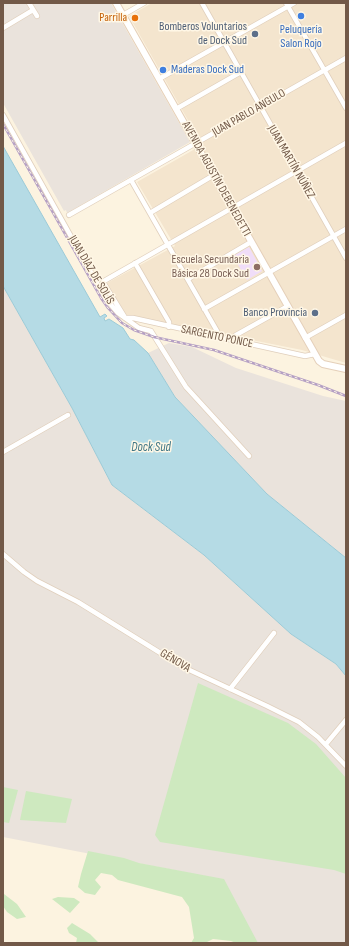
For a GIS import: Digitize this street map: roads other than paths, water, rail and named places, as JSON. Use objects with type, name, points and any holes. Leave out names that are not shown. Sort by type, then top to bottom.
[{"type":"main road","name":"AVENIDA AGUSTÍN DEBENEDETTI","points":[[116,3],[315,354]]},
{"type":"main road","points":[[315,354],[319,361],[323,364],[346,369]]},
{"type":"street","points":[[29,3],[37,16]]},
{"type":"street","points":[[123,15],[144,3]]},
{"type":"street","name":"JUAN MARTÍN NÚÑEZ","points":[[202,3],[346,258]]},
{"type":"street","points":[[159,79],[287,5],[294,3]]},
{"type":"street","points":[[287,5],[346,108]]},
{"type":"street","points":[[3,28],[33,10]]},
{"type":"street","name":"JUAN PABLO ANGULO","points":[[70,215],[346,58]]},
{"type":"street","points":[[176,109],[241,72]]},
{"type":"street","name":"JUAN DÍAZ DE SOLÍS","points":[[3,115],[106,299],[118,313],[139,328],[151,331],[186,387],[249,456]]},
{"type":"street","points":[[125,318],[103,282],[346,143]]},
{"type":"street","points":[[150,213],[214,176]]},
{"type":"street","points":[[131,180],[217,331],[217,337]]},
{"type":"street","points":[[204,309],[346,229]]},
{"type":"street","points":[[188,279],[251,242]]},
{"type":"street","points":[[135,263],[169,322],[169,327]]},
{"type":"street","points":[[232,340],[236,335],[288,306]]},
{"type":"street","points":[[306,338],[346,315]]},
{"type":"street","name":"SARGENTO PONCE","points":[[125,318],[133,318],[305,356],[315,354]]},
{"type":"street","points":[[3,452],[68,415]]},
{"type":"street","name":"GÉNOVA","points":[[3,554],[26,574],[37,581],[78,602],[183,667],[299,722],[326,744],[346,766]]},
{"type":"street","points":[[230,689],[274,633]]},
{"type":"street","points":[[326,744],[346,720]]},
{"type":"water","name":"Dock Sud","points":[[3,146],[100,317],[105,314],[107,316],[104,318],[105,321],[109,319],[123,328],[130,339],[134,340],[148,353],[175,397],[267,494],[346,558],[346,676],[336,664],[291,634],[204,555],[112,485],[72,408],[3,286]]},
{"type":"railway","points":[[3,124],[101,298],[122,323],[134,330],[154,337],[214,350],[346,396]]},
{"type":"place","name":"Peluquería Salon Rojo","points":[[301,16]]},
{"type":"place","name":"Parrilla","points":[[135,18]]},
{"type":"place","name":"Bomberos Voluntarios de Dock Sud","points":[[255,34]]},
{"type":"place","name":"Maderas Dock Sud","points":[[163,70]]},
{"type":"place","name":"Escuela Secundaria Básica 28 Dock Sud","points":[[257,267]]},
{"type":"place","name":"Banco Provincia","points":[[315,313]]}]
